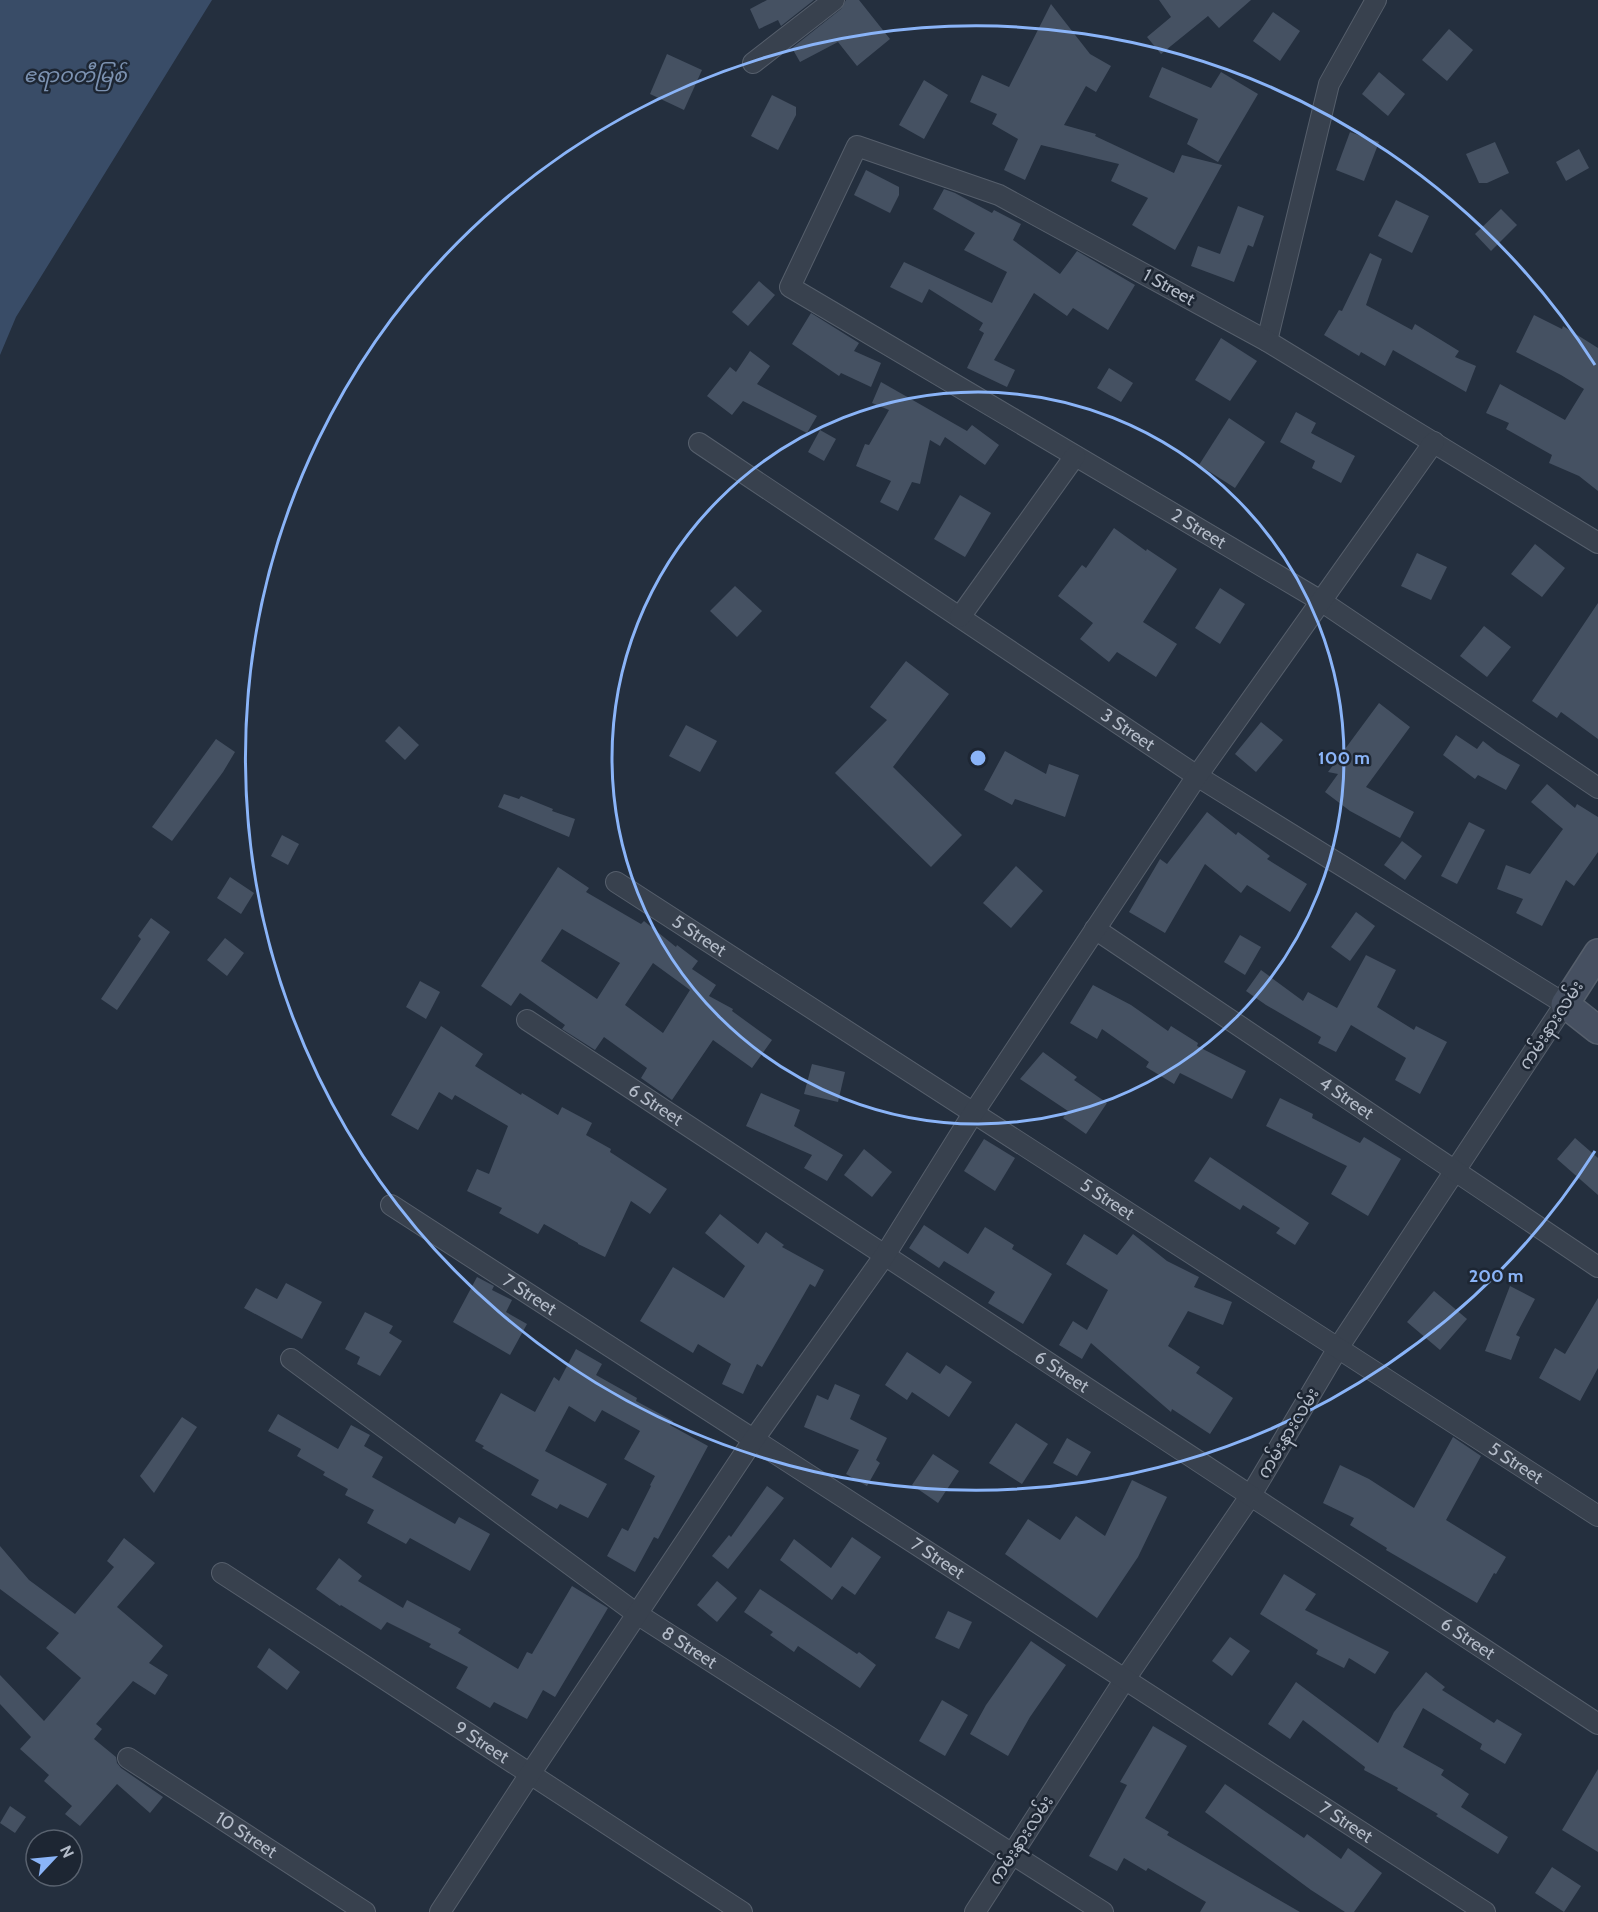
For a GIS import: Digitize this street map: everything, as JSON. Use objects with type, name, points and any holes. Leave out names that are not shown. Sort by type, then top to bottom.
[{"type":"street","points":[[753,63],[834,0]]},
{"type":"street","points":[[1267,341],[1329,84],[1376,0]]},
{"type":"street","name":"1 Street","points":[[790,287],[857,146],[999,195],[1267,341],[1598,543]]},
{"type":"street","name":"2 Street","points":[[790,287],[1321,601],[1598,789]]},
{"type":"street","points":[[440,1912],[754,1439],[885,1255],[974,1112],[1197,776],[1434,442]]},
{"type":"street","name":"3 Street","points":[[699,443],[1197,776],[1565,1004]]},
{"type":"street","points":[[960,617],[1075,456]]},
{"type":"street","name":"5 Street","points":[[616,882],[1598,1516]]},
{"type":"street","name":"4 Street","points":[[1095,929],[1598,1267]]},
{"type":"street","name":"ကမ်းနားလမ်း","points":[[975,1912],[1125,1679],[1251,1495],[1338,1348],[1598,953]]},
{"type":"street","points":[[1565,1004],[1598,1030]]},
{"type":"street","name":"6 Street","points":[[527,1020],[1598,1724]]},
{"type":"street","name":"7 Street","points":[[391,1205],[1485,1912]]},
{"type":"street","name":"8 Street","points":[[291,1359],[637,1614],[1103,1912]]},
{"type":"street","name":"9 Street","points":[[222,1573],[742,1912]]},
{"type":"street","name":"10 Street","points":[[128,1758],[365,1912]]},
{"type":"water","name":"ဧရာဝတီမြစ်","points":[[0,0],[212,0],[16,317],[0,355]]},
{"type":"building","points":[[767,0],[814,0],[781,26],[778,20],[759,29],[750,9]]},
{"type":"building","points":[[846,0],[859,0],[890,39],[857,66],[838,42],[800,62],[792,48],[841,9]]},
{"type":"building","points":[[1159,0],[1251,0],[1219,28],[1208,16],[1161,54],[1147,37],[1171,17]]},
{"type":"building","points":[[1051,4],[1090,54],[1111,66],[1096,92],[1086,86],[1064,125],[1096,134],[1095,136],[1174,173],[1182,155],[1222,165],[1175,250],[1132,225],[1148,198],[1111,181],[1119,164],[1041,145],[1025,180],[1004,170],[1018,139],[992,124],[997,114],[970,102],[982,75],[1009,87]]},
{"type":"building","points":[[1273,12],[1300,31],[1280,61],[1253,41]]},
{"type":"building","points":[[1449,29],[1473,50],[1447,81],[1422,60]]},
{"type":"building","points":[[667,54],[702,70],[684,110],[650,94]]},
{"type":"building","points":[[1162,67],[1211,88],[1221,72],[1258,94],[1218,162],[1187,144],[1198,119],[1149,97]]},
{"type":"building","points":[[1379,72],[1405,94],[1388,116],[1362,94]]},
{"type":"building","points":[[924,80],[948,95],[924,139],[899,125]]},
{"type":"building","points":[[772,95],[796,107],[796,115],[778,150],[751,136]]},
{"type":"building","points":[[1350,132],[1379,142],[1364,181],[1336,170]]},
{"type":"building","points":[[1495,142],[1509,173],[1487,183],[1479,183],[1466,154]]},
{"type":"building","points":[[1579,149],[1589,168],[1566,181],[1556,162]]},
{"type":"building","points":[[866,170],[899,187],[899,195],[890,213],[854,195]]},
{"type":"building","points":[[944,189],[992,213],[994,210],[1021,224],[1013,240],[1060,274],[1077,251],[1135,285],[1108,330],[1073,308],[1067,316],[1034,293],[994,360],[1015,370],[1007,387],[967,368],[984,333],[979,330],[983,323],[929,289],[922,303],[890,287],[904,262],[992,303],[1007,272],[964,250],[975,233],[933,209]]},
{"type":"building","points":[[1396,200],[1429,216],[1412,253],[1378,236]]},
{"type":"building","points":[[1238,206],[1264,216],[1253,247],[1248,245],[1234,282],[1191,266],[1198,246],[1220,254]]},
{"type":"building","points":[[1501,209],[1517,225],[1491,251],[1475,234]]},
{"type":"building","points":[[1370,253],[1382,259],[1366,305],[1412,330],[1415,324],[1459,351],[1455,357],[1476,366],[1466,392],[1393,350],[1385,366],[1361,352],[1359,356],[1324,335],[1339,310],[1342,311]]},
{"type":"building","points":[[759,281],[775,295],[748,326],[732,312]]},
{"type":"building","points":[[811,313],[859,343],[854,351],[881,363],[871,387],[841,373],[839,376],[792,344]]},
{"type":"building","points":[[1534,315],[1562,329],[1563,326],[1598,348],[1598,491],[1579,476],[1549,463],[1552,455],[1506,429],[1509,423],[1486,413],[1500,384],[1565,420],[1584,389],[1516,352]]},
{"type":"building","points":[[1221,338],[1257,361],[1230,401],[1195,380]]},
{"type":"building","points":[[750,351],[770,366],[757,384],[817,416],[807,433],[743,401],[732,415],[707,396],[730,367],[736,372]]},
{"type":"building","points":[[1109,368],[1133,383],[1121,402],[1097,388]]},
{"type":"building","points":[[881,382],[967,431],[972,425],[999,445],[985,465],[945,437],[940,446],[930,440],[920,484],[912,482],[898,511],[880,502],[891,481],[856,466],[865,444],[869,445],[889,410],[872,403]]},
{"type":"building","points":[[1296,412],[1316,423],[1311,433],[1355,456],[1341,483],[1312,468],[1315,461],[1280,442]]},
{"type":"building","points":[[1229,418],[1265,442],[1235,488],[1199,465]]},
{"type":"building","points":[[820,430],[836,439],[824,461],[808,452]]},
{"type":"building","points":[[960,495],[991,513],[965,557],[934,539]]},
{"type":"building","points":[[1114,528],[1146,551],[1147,549],[1177,569],[1143,622],[1177,644],[1156,677],[1117,652],[1109,662],[1080,639],[1093,623],[1058,596],[1082,565],[1086,568]]},
{"type":"building","points":[[1535,544],[1565,568],[1542,597],[1511,574]]},
{"type":"building","points":[[1417,553],[1447,567],[1431,600],[1401,586]]},
{"type":"building","points":[[735,586],[762,611],[737,637],[710,611]]},
{"type":"building","points":[[1220,588],[1245,604],[1220,644],[1195,628]]},
{"type":"building","points":[[1598,603],[1598,739],[1561,712],[1557,718],[1532,701]]},
{"type":"building","points":[[1484,626],[1511,647],[1487,677],[1460,656]]},
{"type":"building","points":[[906,661],[949,694],[893,767],[962,835],[931,867],[835,773],[887,720],[870,707]]},
{"type":"building","points":[[1379,703],[1410,727],[1366,787],[1414,812],[1400,838],[1350,811],[1325,792],[1338,774],[1328,772]]},
{"type":"building","points":[[1261,722],[1283,740],[1256,772],[1235,754]]},
{"type":"building","points":[[686,725],[717,741],[700,772],[669,756]]},
{"type":"building","points":[[399,726],[419,745],[405,760],[385,741]]},
{"type":"building","points":[[1456,735],[1477,749],[1483,741],[1520,765],[1506,790],[1478,775],[1475,779],[1443,755]]},
{"type":"building","points":[[216,739],[235,752],[172,841],[152,827]]},
{"type":"building","points":[[1005,751],[1046,774],[1049,764],[1079,775],[1065,817],[1015,799],[1012,805],[984,790]]},
{"type":"building","points":[[1547,784],[1575,808],[1577,804],[1598,817],[1598,852],[1574,886],[1566,880],[1542,926],[1516,913],[1523,899],[1497,889],[1506,865],[1530,874],[1563,829],[1531,802]]},
{"type":"building","points":[[504,794],[519,799],[521,796],[575,819],[569,837],[498,807]]},
{"type":"building","points":[[1207,812],[1236,835],[1238,832],[1270,856],[1267,859],[1307,884],[1290,912],[1247,885],[1241,893],[1205,864],[1165,933],[1129,912],[1160,859],[1167,864]]},
{"type":"building","points":[[1469,822],[1485,830],[1457,884],[1441,876]]},
{"type":"building","points":[[282,835],[299,844],[288,865],[271,856]]},
{"type":"building","points":[[1402,841],[1422,856],[1405,880],[1384,865]]},
{"type":"building","points":[[1016,866],[1043,891],[1011,928],[983,903]]},
{"type":"building","points":[[558,867],[589,888],[586,892],[641,924],[644,921],[676,947],[677,945],[698,961],[692,969],[716,985],[709,996],[733,1009],[732,1011],[772,1040],[752,1068],[713,1040],[672,1100],[641,1078],[647,1068],[604,1037],[595,1050],[562,1029],[565,1025],[520,993],[511,1006],[481,986]],"holes":[[[562,929],[620,963],[597,999],[541,961]],[[653,963],[690,990],[663,1033],[625,1005]]]},
{"type":"building","points":[[230,877],[254,893],[241,914],[217,898]]},
{"type":"building","points":[[1356,912],[1375,926],[1350,961],[1331,947]]},
{"type":"building","points":[[151,918],[170,932],[117,1010],[101,999],[141,939],[138,936]]},
{"type":"building","points":[[1240,935],[1261,947],[1245,975],[1224,962]]},
{"type":"building","points":[[225,938],[244,953],[227,976],[207,960]]},
{"type":"building","points":[[1366,955],[1396,970],[1377,1007],[1414,1030],[1416,1026],[1447,1042],[1420,1094],[1395,1080],[1406,1058],[1351,1025],[1336,1052],[1318,1043],[1321,1037],[1246,991],[1261,970],[1303,1001],[1308,992],[1337,1008]]},
{"type":"building","points":[[420,981],[440,992],[426,1019],[406,1007]]},
{"type":"building","points":[[1093,985],[1131,1005],[1168,1031],[1171,1026],[1198,1043],[1197,1046],[1246,1071],[1232,1099],[1180,1073],[1174,1084],[1146,1067],[1149,1062],[1102,1029],[1097,1039],[1070,1023]]},
{"type":"building","points":[[441,1026],[483,1054],[475,1066],[558,1115],[562,1107],[592,1123],[586,1135],[611,1149],[610,1152],[667,1189],[650,1214],[631,1201],[605,1257],[544,1224],[538,1234],[499,1213],[502,1208],[467,1191],[477,1169],[489,1174],[508,1126],[455,1095],[452,1100],[439,1092],[418,1130],[391,1115]]},
{"type":"building","points":[[1043,1052],[1077,1077],[1074,1080],[1107,1103],[1086,1134],[1063,1118],[1068,1111],[1020,1079]]},
{"type":"building","points":[[812,1064],[845,1072],[838,1102],[804,1094]]},
{"type":"building","points":[[761,1093],[800,1110],[794,1126],[843,1155],[827,1181],[804,1168],[812,1155],[746,1126]]},
{"type":"building","points":[[1280,1098],[1313,1114],[1312,1118],[1360,1143],[1364,1137],[1401,1159],[1368,1216],[1331,1194],[1347,1166],[1266,1126]]},
{"type":"building","points":[[1575,1138],[1598,1158],[1598,1195],[1557,1159]]},
{"type":"building","points":[[984,1139],[1015,1158],[995,1191],[964,1171]]},
{"type":"building","points":[[864,1149],[892,1172],[872,1197],[844,1175]]},
{"type":"building","points":[[1210,1157],[1309,1223],[1295,1245],[1276,1233],[1280,1228],[1243,1205],[1240,1210],[1194,1181]]},
{"type":"building","points":[[720,1214],[758,1244],[766,1232],[784,1245],[782,1247],[824,1270],[815,1287],[810,1284],[762,1367],[757,1364],[743,1394],[722,1384],[731,1364],[698,1344],[693,1353],[640,1321],[673,1267],[724,1298],[745,1266],[705,1233]]},
{"type":"building","points":[[924,1225],[968,1254],[985,1227],[1014,1245],[1012,1249],[1052,1274],[1023,1324],[988,1303],[995,1292],[944,1261],[939,1268],[909,1248]]},
{"type":"building","points":[[1084,1234],[1117,1255],[1133,1234],[1167,1261],[1199,1277],[1194,1287],[1232,1302],[1223,1325],[1188,1311],[1168,1346],[1200,1367],[1196,1373],[1233,1398],[1210,1434],[1172,1409],[1171,1412],[1091,1343],[1082,1359],[1059,1345],[1073,1321],[1087,1330],[1108,1290],[1066,1264]]},
{"type":"building","points":[[477,1277],[494,1286],[492,1290],[512,1300],[506,1312],[527,1324],[510,1355],[453,1322]]},
{"type":"building","points":[[286,1283],[322,1302],[302,1339],[244,1308],[256,1288],[277,1299]]},
{"type":"building","points":[[1510,1286],[1535,1299],[1516,1335],[1520,1337],[1511,1360],[1485,1351]]},
{"type":"building","points":[[1434,1291],[1467,1319],[1440,1350],[1407,1322]]},
{"type":"building","points":[[1598,1298],[1598,1368],[1580,1401],[1539,1378],[1555,1348],[1565,1354]]},
{"type":"building","points":[[365,1312],[393,1326],[389,1333],[402,1341],[380,1376],[357,1364],[360,1357],[345,1349]]},
{"type":"building","points":[[576,1349],[602,1364],[596,1375],[637,1398],[636,1401],[673,1421],[670,1425],[708,1446],[658,1539],[654,1537],[635,1572],[607,1556],[622,1528],[628,1531],[655,1476],[624,1459],[640,1431],[602,1410],[595,1422],[569,1406],[545,1451],[607,1484],[588,1518],[560,1504],[557,1509],[531,1495],[539,1480],[482,1448],[484,1446],[475,1441],[501,1393],[535,1412],[554,1377],[559,1381]]},
{"type":"building","points":[[907,1352],[940,1374],[946,1365],[972,1382],[949,1417],[912,1392],[907,1400],[885,1385]]},
{"type":"building","points":[[835,1384],[860,1395],[850,1419],[887,1438],[876,1460],[880,1463],[867,1486],[846,1474],[859,1450],[804,1427],[817,1395],[828,1400]]},
{"type":"building","points":[[278,1414],[338,1449],[351,1425],[370,1435],[364,1446],[383,1457],[372,1477],[455,1524],[459,1517],[490,1534],[470,1571],[410,1538],[406,1544],[367,1523],[374,1510],[345,1495],[348,1489],[323,1475],[325,1472],[297,1456],[301,1449],[268,1431]]},
{"type":"building","points":[[182,1417],[197,1427],[154,1493],[140,1476]]},
{"type":"building","points":[[1016,1423],[1048,1444],[1022,1484],[989,1463]]},
{"type":"building","points":[[1453,1437],[1481,1456],[1446,1520],[1506,1557],[1477,1603],[1386,1550],[1387,1548],[1350,1525],[1354,1518],[1323,1503],[1340,1465],[1369,1479],[1414,1508]]},
{"type":"building","points":[[1067,1438],[1091,1452],[1077,1476],[1053,1463]]},
{"type":"building","points":[[933,1454],[959,1471],[938,1503],[912,1485]]},
{"type":"building","points":[[1132,1480],[1167,1497],[1138,1557],[1097,1618],[1005,1554],[1028,1519],[1060,1540],[1076,1516],[1105,1536]]},
{"type":"building","points":[[767,1486],[784,1498],[728,1569],[712,1556],[729,1535],[731,1537]]},
{"type":"building","points":[[852,1537],[881,1557],[855,1595],[842,1586],[832,1600],[780,1560],[794,1539],[831,1568]]},
{"type":"building","points":[[124,1538],[155,1563],[117,1607],[163,1646],[149,1663],[168,1675],[155,1695],[133,1681],[96,1724],[102,1729],[94,1739],[116,1757],[121,1768],[163,1797],[150,1813],[117,1784],[80,1826],[65,1814],[72,1806],[44,1781],[49,1775],[20,1749],[31,1737],[0,1704],[0,1675],[44,1721],[81,1678],[46,1648],[59,1633],[0,1589],[0,1546],[29,1580],[75,1614],[114,1567],[107,1561]]},
{"type":"building","points":[[339,1558],[362,1576],[358,1581],[403,1608],[407,1600],[461,1629],[458,1633],[518,1669],[527,1652],[532,1654],[572,1586],[608,1608],[555,1697],[543,1690],[527,1719],[494,1702],[490,1708],[456,1688],[468,1667],[429,1647],[431,1644],[387,1622],[381,1630],[316,1589]]},
{"type":"building","points":[[1284,1574],[1316,1594],[1305,1610],[1389,1652],[1375,1674],[1349,1658],[1344,1668],[1316,1654],[1318,1650],[1260,1614]]},
{"type":"building","points":[[717,1581],[737,1598],[717,1622],[697,1605]]},
{"type":"building","points":[[760,1589],[876,1665],[860,1688],[798,1646],[794,1652],[770,1635],[773,1632],[744,1612]]},
{"type":"building","points":[[948,1611],[972,1622],[959,1649],[935,1638]]},
{"type":"building","points":[[1230,1637],[1250,1651],[1232,1676],[1212,1661]]},
{"type":"building","points":[[1031,1641],[1066,1665],[1030,1717],[1008,1756],[970,1734],[986,1705]]},
{"type":"building","points":[[269,1648],[300,1672],[287,1690],[257,1667]]},
{"type":"building","points":[[1426,1672],[1445,1687],[1442,1690],[1494,1723],[1497,1719],[1522,1734],[1505,1764],[1480,1749],[1482,1744],[1423,1708],[1403,1747],[1444,1770],[1441,1775],[1469,1794],[1461,1807],[1508,1837],[1498,1854],[1436,1816],[1438,1814],[1397,1790],[1398,1788],[1364,1770],[1365,1767],[1303,1720],[1290,1739],[1268,1724],[1296,1682],[1378,1743],[1394,1712]]},
{"type":"building","points":[[942,1700],[968,1715],[945,1756],[919,1741]]},
{"type":"building","points":[[1153,1726],[1187,1746],[1145,1818],[1169,1832],[1167,1835],[1300,1912],[1200,1912],[1206,1902],[1148,1868],[1146,1871],[1124,1858],[1117,1871],[1089,1856],[1127,1785],[1120,1782]]},
{"type":"building","points":[[1598,1769],[1598,1852],[1562,1830]]},
{"type":"building","points":[[1225,1784],[1304,1838],[1307,1834],[1341,1859],[1348,1848],[1382,1873],[1354,1912],[1345,1912],[1311,1890],[1205,1812]]},
{"type":"building","points":[[10,1806],[26,1817],[15,1833],[0,1823]]},
{"type":"building","points":[[1552,1867],[1581,1886],[1564,1912],[1535,1893]]}]
